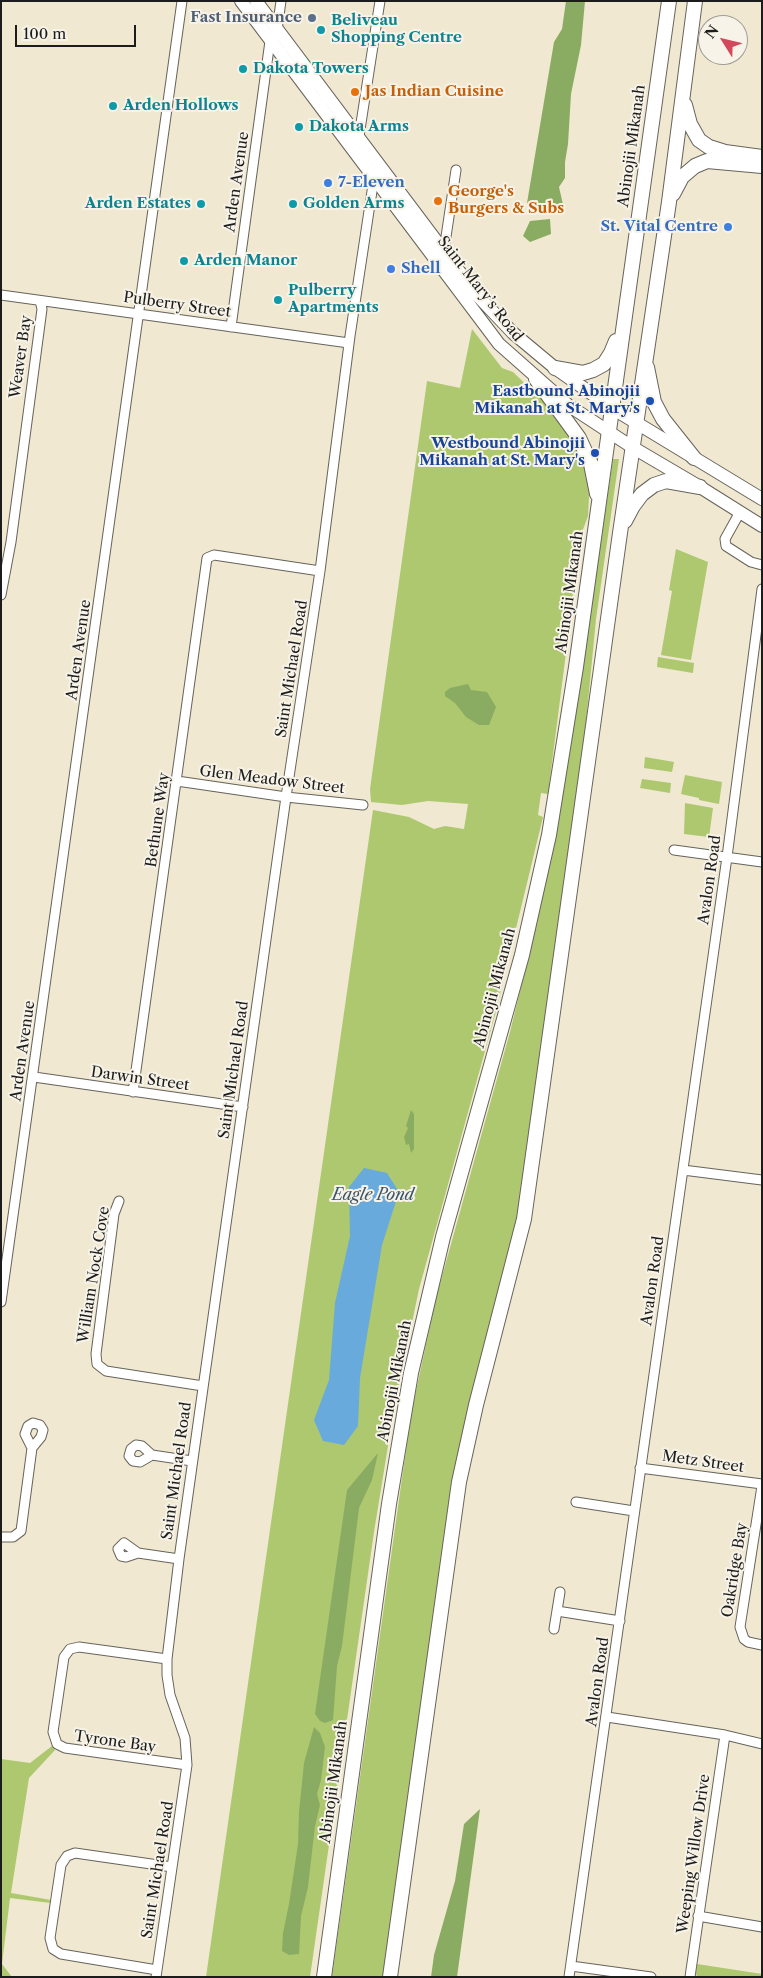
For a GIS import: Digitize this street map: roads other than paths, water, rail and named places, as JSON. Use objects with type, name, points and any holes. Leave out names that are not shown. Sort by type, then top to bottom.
[{"type":"main road","name":"Saint Mary’s Road","points":[[240,1],[274,35],[440,254],[499,344],[568,406],[762,526]]},
{"type":"main road","name":"Saint Mary’s Road","points":[[256,1],[274,35]]},
{"type":"main road","name":"Abinojii Mikanah","points":[[324,1977],[389,1504],[411,1373],[442,1237],[522,955],[549,835],[576,667],[669,1]]},
{"type":"main road","points":[[390,1977],[459,1482],[476,1405],[524,1219],[695,1]]},
{"type":"main road","points":[[683,96],[690,124],[699,140],[709,147],[724,152],[762,157]]},
{"type":"main road","points":[[668,202],[682,177],[695,166],[707,161],[762,166]]},
{"type":"main road","name":"Saint Mary’s Road","points":[[440,254],[513,333],[555,368],[612,408],[762,499]]},
{"type":"main road","points":[[555,368],[583,373],[604,364],[612,353],[624,316]]},
{"type":"main road","points":[[645,356],[654,402],[663,419],[694,458]]},
{"type":"main road","points":[[536,379],[579,438],[591,464],[598,504]]},
{"type":"main road","points":[[620,533],[633,506],[642,494],[654,485],[666,481],[700,487]]},
{"type":"street","name":"Arden Avenue","points":[[1,1302],[34,1077],[182,1]]},
{"type":"street","name":"Arden Avenue","points":[[231,327],[274,35],[281,1]]},
{"type":"street","points":[[354,141],[380,1]]},
{"type":"street","points":[[440,254],[456,170]]},
{"type":"street","name":"Saint Michael Road","points":[[157,1973],[187,1765],[185,1738],[168,1684],[167,1659],[179,1559],[286,797],[320,571],[349,343],[378,173]]},
{"type":"street","name":"Pulberry Street","points":[[1,295],[349,343]]},
{"type":"street","name":"Weaver Bay","points":[[1,595],[42,309],[40,300]]},
{"type":"street","points":[[740,512],[725,539],[726,546],[751,562],[762,564]]},
{"type":"street","name":"Bethune Way","points":[[133,1092],[207,558],[211,555],[320,571]]},
{"type":"street","name":"Avalon Road","points":[[569,1977],[607,1717],[640,1468],[684,1170],[762,589]]},
{"type":"street","name":"Glen Meadow Street","points":[[177,781],[286,797],[362,805]]},
{"type":"street","points":[[674,850],[762,862]]},
{"type":"street","name":"Darwin Street","points":[[34,1077],[243,1107]]},
{"type":"street","points":[[684,1170],[762,1180]]},
{"type":"street","name":"William Nock Cove","points":[[119,1201],[114,1214],[98,1335],[96,1354],[98,1364],[106,1371],[203,1386]]},
{"type":"street","points":[[1,1537],[13,1537],[21,1531],[32,1448]]},
{"type":"street","points":[[152,1455],[192,1461]]},
{"type":"street","name":"Metz Street","points":[[640,1468],[762,1485]]},
{"type":"street","name":"Oakridge Bay","points":[[762,1485],[740,1627],[744,1639],[748,1642],[762,1644]]},
{"type":"street","points":[[576,1502],[634,1511]]},
{"type":"street","points":[[138,1553],[179,1559]]},
{"type":"street","points":[[554,1630],[560,1592]]},
{"type":"street","points":[[557,1611],[620,1621]]},
{"type":"street","name":"Tyrone Bay","points":[[167,1659],[79,1647],[70,1649],[64,1657],[54,1732],[57,1744],[65,1748],[187,1765]]},
{"type":"street","points":[[607,1717],[725,1735],[762,1744]]},
{"type":"street","name":"Weeping Willow Drive","points":[[690,1977],[725,1735]]},
{"type":"street","points":[[157,1973],[61,1954],[53,1949],[50,1938],[61,1865],[67,1856],[76,1853],[172,1866]]},
{"type":"street","points":[[698,1916],[762,1927]]},
{"type":"street","points":[[571,1966],[651,1977]]},
{"type":"water","name":"Eagle Pond","points":[[364,1168],[387,1173],[399,1192],[382,1245],[360,1378],[358,1426],[344,1445],[323,1441],[314,1420],[329,1380],[335,1303],[350,1236],[349,1187]]},
{"type":"place","name":"Fast Insurance","points":[[312,18]]},
{"type":"place","name":"Beliveau Shopping Centre","points":[[321,30]]},
{"type":"place","name":"Dakota Towers","points":[[243,69]]},
{"type":"place","name":"Jas Indian Cuisine","points":[[355,92]]},
{"type":"place","name":"Arden Hollows","points":[[113,106]]},
{"type":"place","name":"Dakota Arms","points":[[299,127]]},
{"type":"place","name":"7-Eleven","points":[[328,183]]},
{"type":"place","name":"George's Burgers & Subs","points":[[438,201]]},
{"type":"place","name":"Arden Estates","points":[[201,204]]},
{"type":"place","name":"Golden Arms","points":[[293,204]]},
{"type":"place","name":"St. Vital Centre","points":[[728,227]]},
{"type":"place","name":"Arden Manor","points":[[184,261]]},
{"type":"place","name":"Shell","points":[[391,269]]},
{"type":"place","name":"Pulberry Apartments","points":[[278,300]]},
{"type":"place","name":"Eastbound Abinojii Mikanah at St. Mary's","points":[[650,401]]},
{"type":"place","name":"Westbound Abinojii Mikanah at St. Mary's","points":[[595,453]]}]
